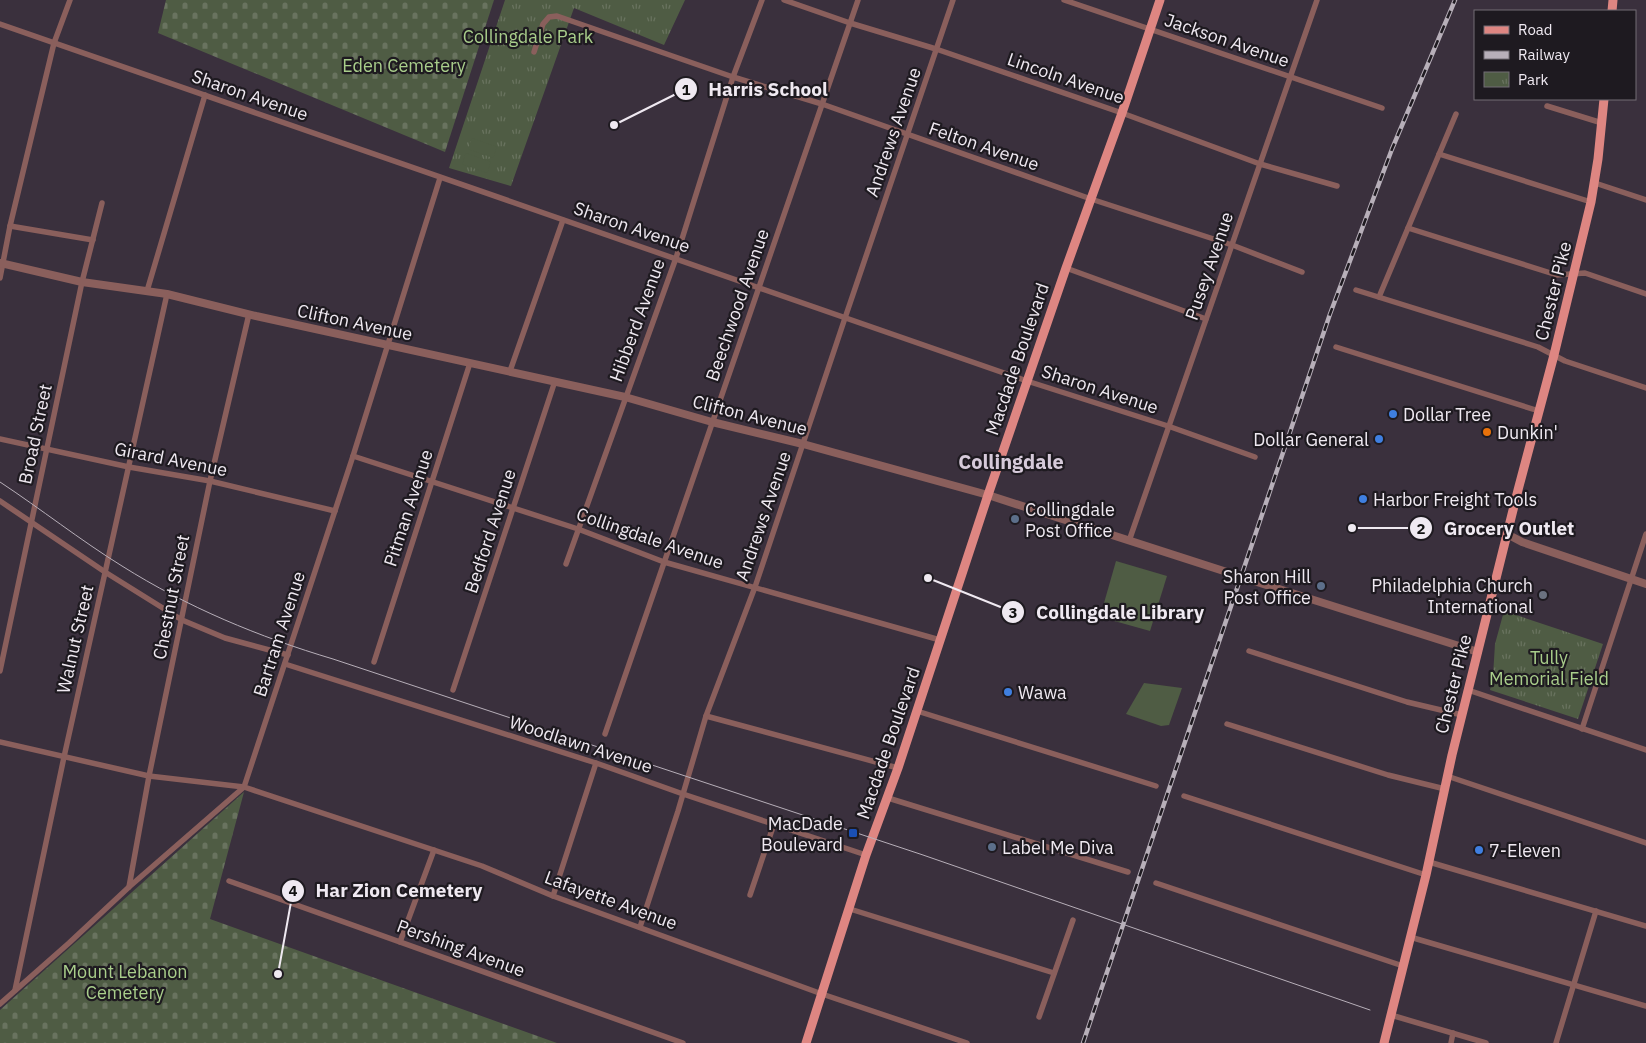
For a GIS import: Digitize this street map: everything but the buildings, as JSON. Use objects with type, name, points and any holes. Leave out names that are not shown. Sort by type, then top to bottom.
[{"type":"main road","name":"Macdade Boulevard","points":[[806,1043],[866,855],[888,798],[988,494],[1160,0]]},
{"type":"main road","name":"Chester Pike","points":[[1384,1043],[1426,874],[1468,690],[1554,355],[1591,202],[1595,183],[1604,100]]},
{"type":"street","points":[[0,278],[10,226],[54,43],[70,0]]},
{"type":"street","name":"Hibberd Avenue","points":[[566,564],[676,258],[733,77],[762,0]]},
{"type":"street","name":"Lincoln Avenue","points":[[784,0],[850,23],[936,49],[1122,113],[1260,164],[1337,186]]},
{"type":"street","name":"Beechwood Avenue","points":[[605,734],[858,0]]},
{"type":"street","name":"Andrews Avenue","points":[[640,927],[706,716],[755,588],[953,0]]},
{"type":"street","name":"Jackson Avenue","points":[[1064,0],[1382,108]]},
{"type":"street","name":"Pusey Avenue","points":[[1129,541],[1317,0]]},
{"type":"street","name":"Felton Avenue","points":[[534,52],[543,24],[549,17],[557,16],[733,77],[822,104],[908,136],[1091,199],[1232,245],[1302,272]]},
{"type":"street","name":"Sharon Avenue","points":[[0,24],[845,318],[1255,457]]},
{"type":"street","points":[[147,291],[205,95]]},
{"type":"street","points":[[1547,106],[1602,123]]},
{"type":"street","points":[[1379,297],[1456,114]]},
{"type":"street","points":[[1439,154],[1591,202]]},
{"type":"street","name":"Bartram Avenue","points":[[244,787],[353,456],[440,178]]},
{"type":"street","points":[[1595,183],[1646,200]]},
{"type":"street","name":"Broad Street","points":[[0,671],[82,282],[102,203]]},
{"type":"street","points":[[510,370],[563,220]]},
{"type":"street","points":[[10,226],[93,240]]},
{"type":"street","points":[[1408,228],[1557,275],[1585,273],[1646,294]]},
{"type":"street","name":"Clifton Avenue","points":[[2,263],[82,282],[167,294],[249,314],[470,363],[510,370],[625,397],[712,422],[803,444],[988,494],[1478,652]]},
{"type":"street","points":[[1066,268],[1206,319]]},
{"type":"street","points":[[1356,290],[1538,347],[1565,361],[1646,388]]},
{"type":"street","name":"Walnut Street","points":[[15,990],[64,757],[167,294]]},
{"type":"street","name":"Chestnut Street","points":[[129,887],[149,776],[210,481],[249,314]]},
{"type":"street","points":[[1336,347],[1539,412]]},
{"type":"street","name":"Pitman Avenue","points":[[374,662],[470,363]]},
{"type":"street","name":"Bedford Avenue","points":[[453,690],[554,381]]},
{"type":"street","name":"Girard Avenue","points":[[0,439],[129,467],[210,481],[335,511]]},
{"type":"street","name":"Collingdale Avenue","points":[[353,456],[578,529],[664,562],[940,640]]},
{"type":"street","points":[[0,501],[105,572],[182,620],[225,638],[288,655]]},
{"type":"street","points":[[1507,534],[1522,542],[1646,584]]},
{"type":"street","points":[[1582,728],[1646,534]]},
{"type":"street","points":[[1249,651],[1408,702],[1462,715]]},
{"type":"street","name":"Woodlawn Avenue","points":[[285,664],[596,763],[866,855]]},
{"type":"street","points":[[1468,690],[1646,750]]},
{"type":"street","points":[[917,711],[1156,786]]},
{"type":"street","points":[[706,716],[898,768]]},
{"type":"street","points":[[1227,724],[1388,774],[1445,788]]},
{"type":"street","name":"Lafayette Avenue","points":[[0,742],[149,776],[244,787],[482,866],[553,896],[822,994],[967,1043]]},
{"type":"street","points":[[553,896],[596,763]]},
{"type":"street","points":[[1447,776],[1646,843]]},
{"type":"street","points":[[0,1004],[129,887],[244,787]]},
{"type":"street","points":[[1184,796],[1426,874]]},
{"type":"street","points":[[888,798],[1128,872]]},
{"type":"street","points":[[750,896],[774,824]]},
{"type":"street","points":[[400,942],[434,850]]},
{"type":"street","points":[[1428,862],[1646,926]]},
{"type":"street","name":"Pershing Avenue","points":[[229,882],[683,1043]]},
{"type":"street","points":[[1156,882],[1403,966]]},
{"type":"street","points":[[850,909],[1054,973]]},
{"type":"street","points":[[1556,1043],[1596,911]]},
{"type":"street","points":[[1039,1017],[1073,920]]},
{"type":"street","points":[[1410,937],[1646,1006]]},
{"type":"street","points":[[1391,1015],[1486,1043]]},
{"type":"street","points":[[1450,1043],[1453,1033]]},
{"type":"green space","name":"Eden Cemetery","points":[[166,0],[494,0],[445,152],[158,33]]},
{"type":"green space","name":"Collingdale Park","points":[[505,0],[685,0],[664,45],[574,8],[511,186],[449,168]]},
{"type":"green space","points":[[472,138],[497,147],[493,158],[468,149]]},
{"type":"green space","points":[[466,153],[491,162],[487,173],[462,164]]},
{"type":"green space","points":[[1116,561],[1167,576],[1150,631],[1100,617]]},
{"type":"green space","name":"Tully Memorial Field","points":[[1504,611],[1603,644],[1578,719],[1490,690],[1495,644]]},
{"type":"green space","points":[[1144,683],[1182,688],[1169,725],[1161,726],[1126,714]]},
{"type":"green space","name":"Mount Lebanon Cemetery","points":[[244,792],[210,919],[557,1043],[0,1043],[0,1010]]},
{"type":"tram line","points":[[0,482],[91,546],[147,581],[198,608],[251,631],[923,855],[1370,1010]]},
{"type":"railway","points":[[1083,1043],[1330,314],[1392,149],[1455,0]]},
{"type":"place","name":"Harris School","points":[[614,125]]},
{"type":"place","name":"Dollar Tree","points":[[1393,414]]},
{"type":"place","name":"Dunkin'","points":[[1487,432]]},
{"type":"place","name":"Dollar General","points":[[1379,439]]},
{"type":"place","name":"Harbor Freight Tools","points":[[1363,499]]},
{"type":"place","name":"Collingdale Post Office","points":[[1015,519]]},
{"type":"place","name":"Grocery Outlet","points":[[1352,528]]},
{"type":"place","name":"Collingdale Library","points":[[928,578]]},
{"type":"place","name":"Sharon Hill Post Office","points":[[1321,586]]},
{"type":"place","name":"Philadelphia Church International","points":[[1543,595]]},
{"type":"place","name":"Wawa","points":[[1008,692]]},
{"type":"place","name":"MacDade Boulevard","points":[[853,833]]},
{"type":"place","name":"Label Me Diva","points":[[992,847]]},
{"type":"place","name":"7-Eleven","points":[[1479,850]]},
{"type":"place","name":"Har Zion Cemetery","points":[[278,974]]},
{"type":"district","name":"Collingdale","points":[[1011,461]]}]
